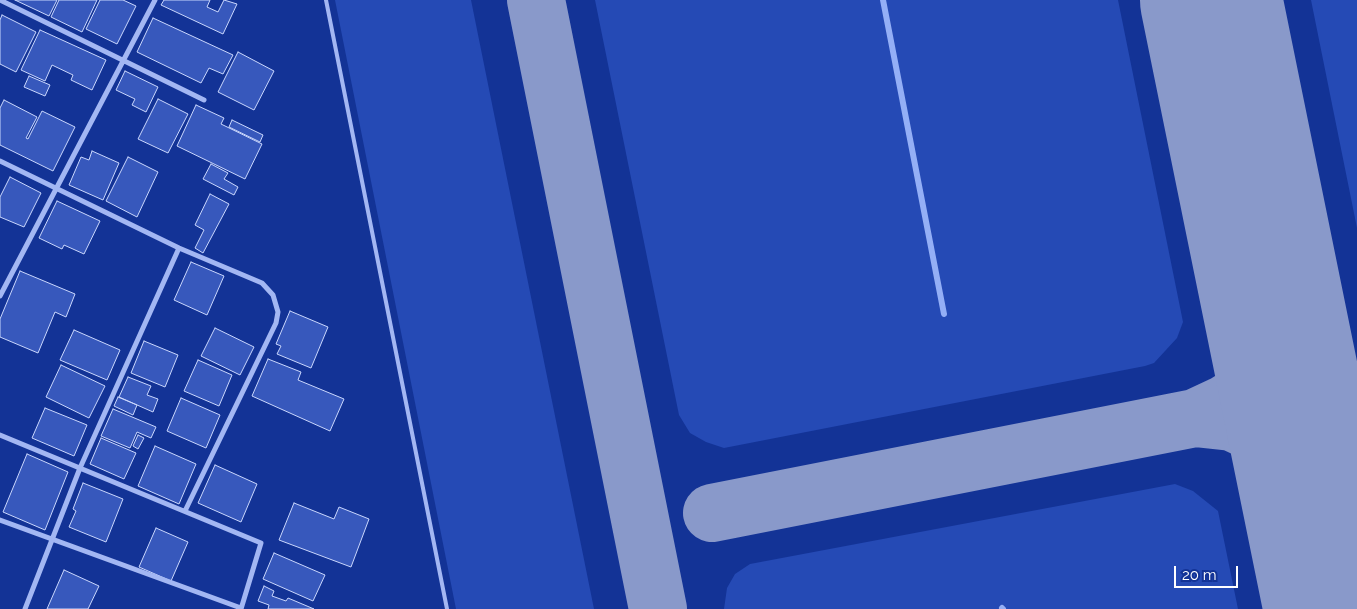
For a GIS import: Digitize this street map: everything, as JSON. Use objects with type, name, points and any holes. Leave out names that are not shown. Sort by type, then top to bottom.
[{"type":"street","points":[[0,0],[204,100]]},
{"type":"street","points":[[0,296],[155,0]]},
{"type":"street","points":[[0,161],[179,248],[262,283],[273,295],[278,312],[271,334],[185,511]]},
{"type":"street","points":[[25,609],[50,539],[80,468],[179,248]]},
{"type":"street","points":[[0,435],[261,543],[241,608],[0,520]]},
{"type":"lane","points":[[326,0],[447,609]]},
{"type":"shaded area","points":[[335,0],[471,0],[594,609],[456,609]]},
{"type":"shaded area","points":[[595,0],[1118,0],[1183,322],[1177,338],[1154,363],[1145,366],[724,448],[706,442],[690,433],[679,415]]},
{"type":"shaded area","points":[[1311,0],[1357,0],[1357,228]]},
{"type":"shaded area","points":[[1175,484],[1193,491],[1218,511],[1238,609],[724,609],[727,588],[735,574],[750,564]]},
{"type":"building","points":[[15,0],[57,0],[49,16]]},
{"type":"building","points":[[59,0],[97,0],[82,32],[51,17]]},
{"type":"building","points":[[100,0],[123,0],[136,6],[117,44],[86,29]]},
{"type":"building","points":[[164,0],[210,0],[207,7],[218,12],[224,0],[237,4],[223,34],[161,5]]},
{"type":"building","points":[[2,15],[36,32],[16,72],[0,64],[0,20]]},
{"type":"building","points":[[153,18],[233,55],[223,74],[209,68],[201,83],[137,52]]},
{"type":"building","points":[[40,30],[106,60],[92,90],[71,80],[73,75],[52,65],[45,81],[21,70]]},
{"type":"building","points":[[238,52],[274,71],[254,110],[218,92]]},
{"type":"building","points":[[125,71],[158,87],[146,112],[132,105],[135,99],[116,90]]},
{"type":"building","points":[[29,76],[50,85],[45,96],[24,87]]},
{"type":"building","points":[[158,99],[188,114],[168,153],[138,139]]},
{"type":"building","points":[[4,100],[37,117],[26,138],[28,139],[42,111],[75,127],[53,171],[0,145],[0,108]]},
{"type":"building","points":[[196,105],[224,118],[221,124],[262,144],[245,179],[177,146]]},
{"type":"building","points":[[232,120],[263,135],[260,142],[229,127]]},
{"type":"building","points":[[92,151],[119,163],[103,200],[69,185],[81,157],[89,160]]},
{"type":"building","points":[[128,157],[158,172],[137,217],[106,201]]},
{"type":"building","points":[[211,164],[228,173],[224,179],[238,187],[234,195],[203,179]]},
{"type":"building","points":[[10,177],[41,193],[24,227],[0,217],[0,197]]},
{"type":"building","points":[[210,194],[229,204],[203,253],[195,248],[204,230],[195,225]]},
{"type":"building","points":[[57,201],[100,221],[84,254],[64,245],[62,249],[39,238]]},
{"type":"building","points":[[191,262],[224,276],[207,315],[174,300]]},
{"type":"building","points":[[20,271],[75,294],[66,317],[55,312],[38,353],[0,337],[0,319]]},
{"type":"building","points":[[290,311],[328,327],[311,368],[277,354],[281,346],[276,344]]},
{"type":"building","points":[[215,328],[254,347],[240,375],[201,356]]},
{"type":"building","points":[[74,330],[120,350],[107,380],[60,360]]},
{"type":"building","points":[[144,341],[178,355],[165,387],[131,373]]},
{"type":"building","points":[[268,359],[301,372],[298,380],[344,399],[330,431],[252,396]]},
{"type":"building","points":[[198,360],[232,375],[219,406],[184,391]]},
{"type":"building","points":[[61,365],[105,386],[89,418],[46,397]]},
{"type":"building","points":[[128,377],[151,386],[147,395],[158,399],[153,412],[119,397]]},
{"type":"building","points":[[118,397],[137,405],[133,415],[114,406]]},
{"type":"building","points":[[181,398],[220,415],[206,448],[167,431]]},
{"type":"building","points":[[45,408],[87,425],[74,456],[32,438]]},
{"type":"building","points":[[113,409],[156,427],[151,438],[137,432],[130,448],[101,436]]},
{"type":"building","points":[[138,435],[144,438],[138,449],[133,446]]},
{"type":"building","points":[[101,438],[136,453],[124,479],[90,464]]},
{"type":"building","points":[[155,446],[196,464],[179,504],[138,486]]},
{"type":"building","points":[[27,454],[68,472],[45,530],[3,512]]},
{"type":"building","points":[[215,465],[257,484],[241,522],[198,503]]},
{"type":"building","points":[[83,483],[123,499],[106,542],[69,527],[76,511],[73,509]]},
{"type":"building","points":[[294,503],[334,519],[339,507],[369,519],[351,567],[279,540]]},
{"type":"building","points":[[156,528],[188,542],[171,581],[139,567]]},
{"type":"building","points":[[274,553],[325,575],[313,601],[263,579]]},
{"type":"building","points":[[64,570],[99,586],[88,609],[47,609]]},
{"type":"building","points":[[264,586],[274,591],[272,596],[286,601],[288,598],[314,609],[268,609],[269,605],[258,601]]},
{"type":"waterway","points":[[883,0],[944,314]]},
{"type":"taxiway","points":[[536,0],[658,609]]},
{"type":"taxiway","points":[[1276,318],[1270,353],[1257,376],[1244,392],[1225,404],[1195,418],[1232,422],[1260,435],[1284,450],[1299,468],[1314,509]]},
{"type":"taxiway","points":[[712,513],[1195,418]]},
{"type":"runway","points":[[1211,0],[1335,609]]}]
